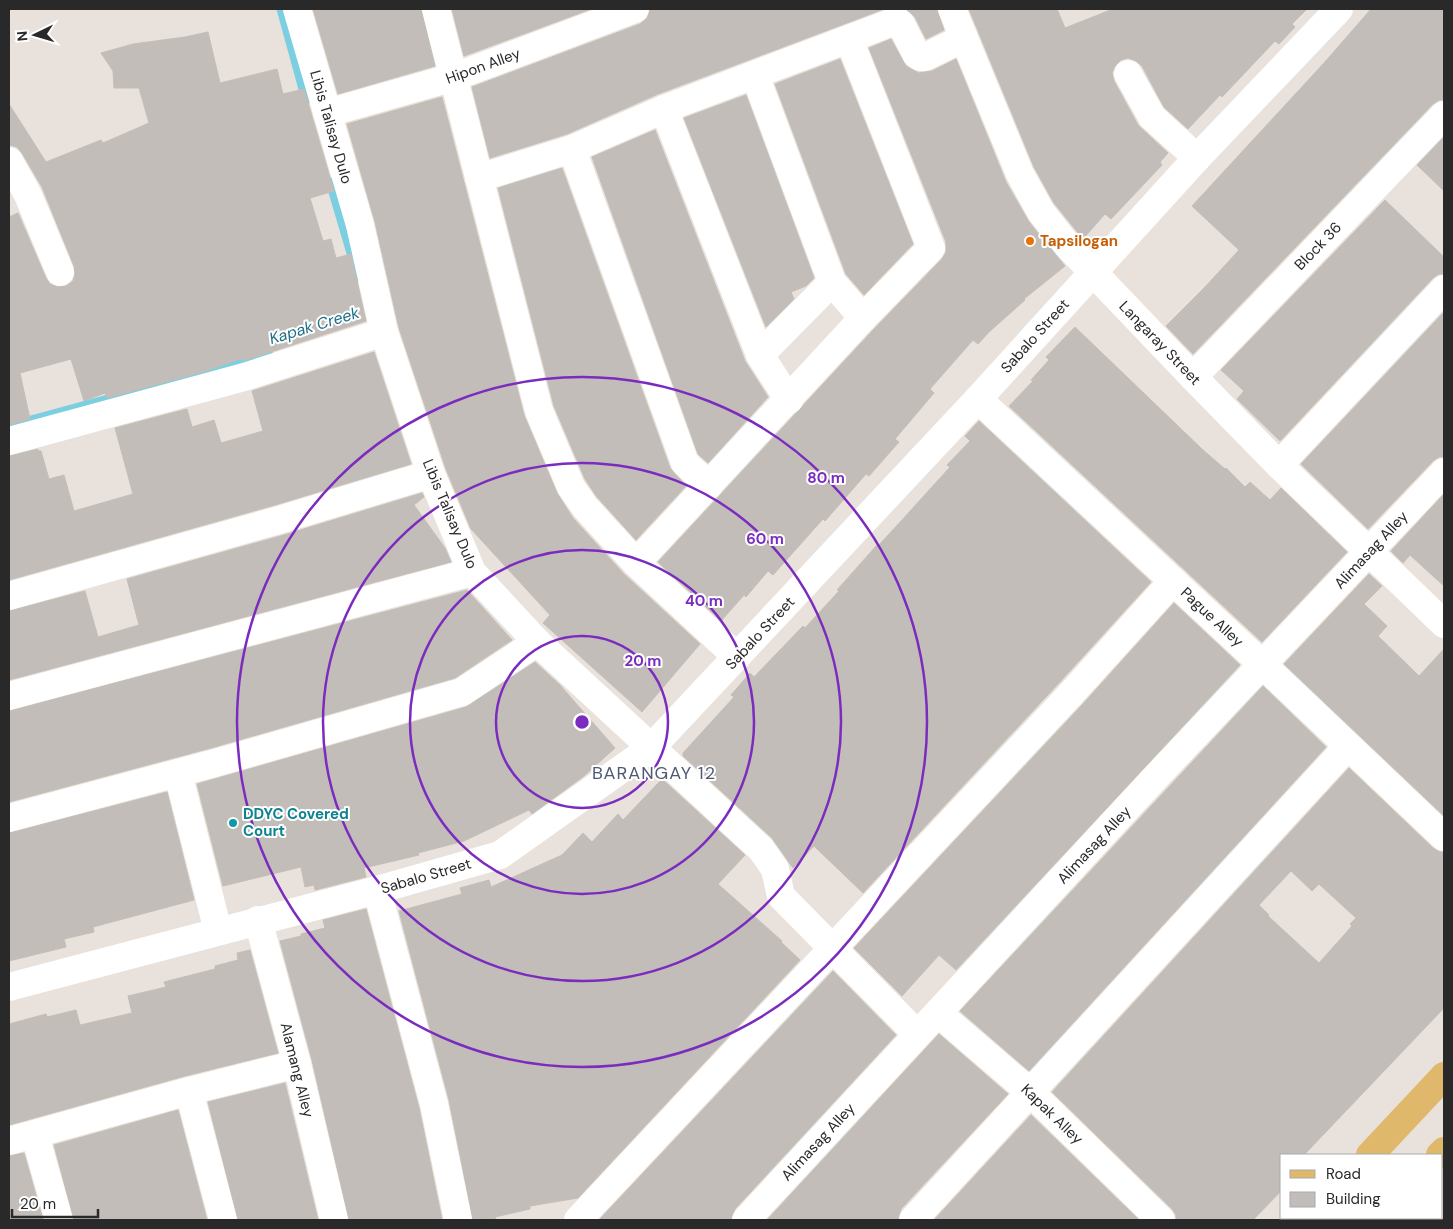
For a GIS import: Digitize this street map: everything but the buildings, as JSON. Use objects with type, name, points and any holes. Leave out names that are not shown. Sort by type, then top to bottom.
[{"type":"main road","points":[[1371,1154],[1444,1076]]},
{"type":"street","name":"Libis Talisay Dulo","points":[[297,9],[360,224],[384,332],[431,474],[472,572],[537,642],[761,849],[775,869],[781,896],[917,1034]]},
{"type":"street","points":[[436,9],[539,411],[571,487],[585,507],[636,563],[737,657]]},
{"type":"street","name":"Hipon Alley","points":[[327,113],[454,78],[635,9]]},
{"type":"street","name":"Langaray Street","points":[[952,9],[1020,174],[1041,212],[1068,246],[1192,377],[1279,465],[1444,624]]},
{"type":"street","name":"Sabalo Street","points":[[9,987],[377,890],[500,854],[652,748],[978,399],[1197,158],[1339,9]]},
{"type":"street","points":[[479,178],[572,149],[664,110],[898,22],[901,24],[916,54],[920,57],[925,57],[964,38]]},
{"type":"street","points":[[636,563],[863,318],[931,248],[849,39]]},
{"type":"street","points":[[1128,74],[1152,117],[1197,158]]},
{"type":"street","points":[[755,75],[832,282],[863,318]]},
{"type":"street","points":[[664,110],[760,356],[789,400]]},
{"type":"street","name":"Block 36","points":[[1192,377],[1444,115]]},
{"type":"street","points":[[572,149],[685,463],[709,485]]},
{"type":"street","points":[[9,161],[18,200],[60,272]]},
{"type":"street","points":[[760,356],[832,282]]},
{"type":"street","points":[[1279,465],[1444,289]]},
{"type":"street","points":[[9,441],[244,377],[384,332]]},
{"type":"street","name":"Pague Alley","points":[[978,399],[1444,837]]},
{"type":"street","name":"Alimasag Alley","points":[[746,1220],[1148,786],[1444,472]]},
{"type":"street","points":[[9,596],[224,536],[431,474]]},
{"type":"street","points":[[9,696],[472,572]]},
{"type":"street","points":[[578,1220],[1070,695],[1173,581]]},
{"type":"street","points":[[9,818],[178,773],[462,692],[537,642]]},
{"type":"street","points":[[913,1220],[1348,746]]},
{"type":"street","points":[[178,773],[218,931]]},
{"type":"street","points":[[377,890],[434,1104],[458,1220]]},
{"type":"street","name":"Alamang Alley","points":[[258,920],[297,1064],[334,1220]]},
{"type":"street","name":"Kapak Alley","points":[[938,1013],[1030,1092],[1161,1220]]},
{"type":"street","points":[[9,1142],[189,1091],[297,1064]]},
{"type":"street","points":[[189,1091],[223,1220]]},
{"type":"street","points":[[35,1135],[59,1220]]},
{"type":"waterway","name":"Kapak Creek","points":[[281,9],[306,100]]},
{"type":"waterway","name":"Kapak Creek","points":[[330,182],[358,277]]},
{"type":"waterway","name":"Kapak Creek","points":[[9,426],[269,355]]},
{"type":"place","name":"Tapsilogan","points":[[1030,241]]},
{"type":"place","name":"DDYC Covered Court","points":[[233,823]]},
{"type":"district","name":"BARANGAY 12","points":[[654,773]]}]
